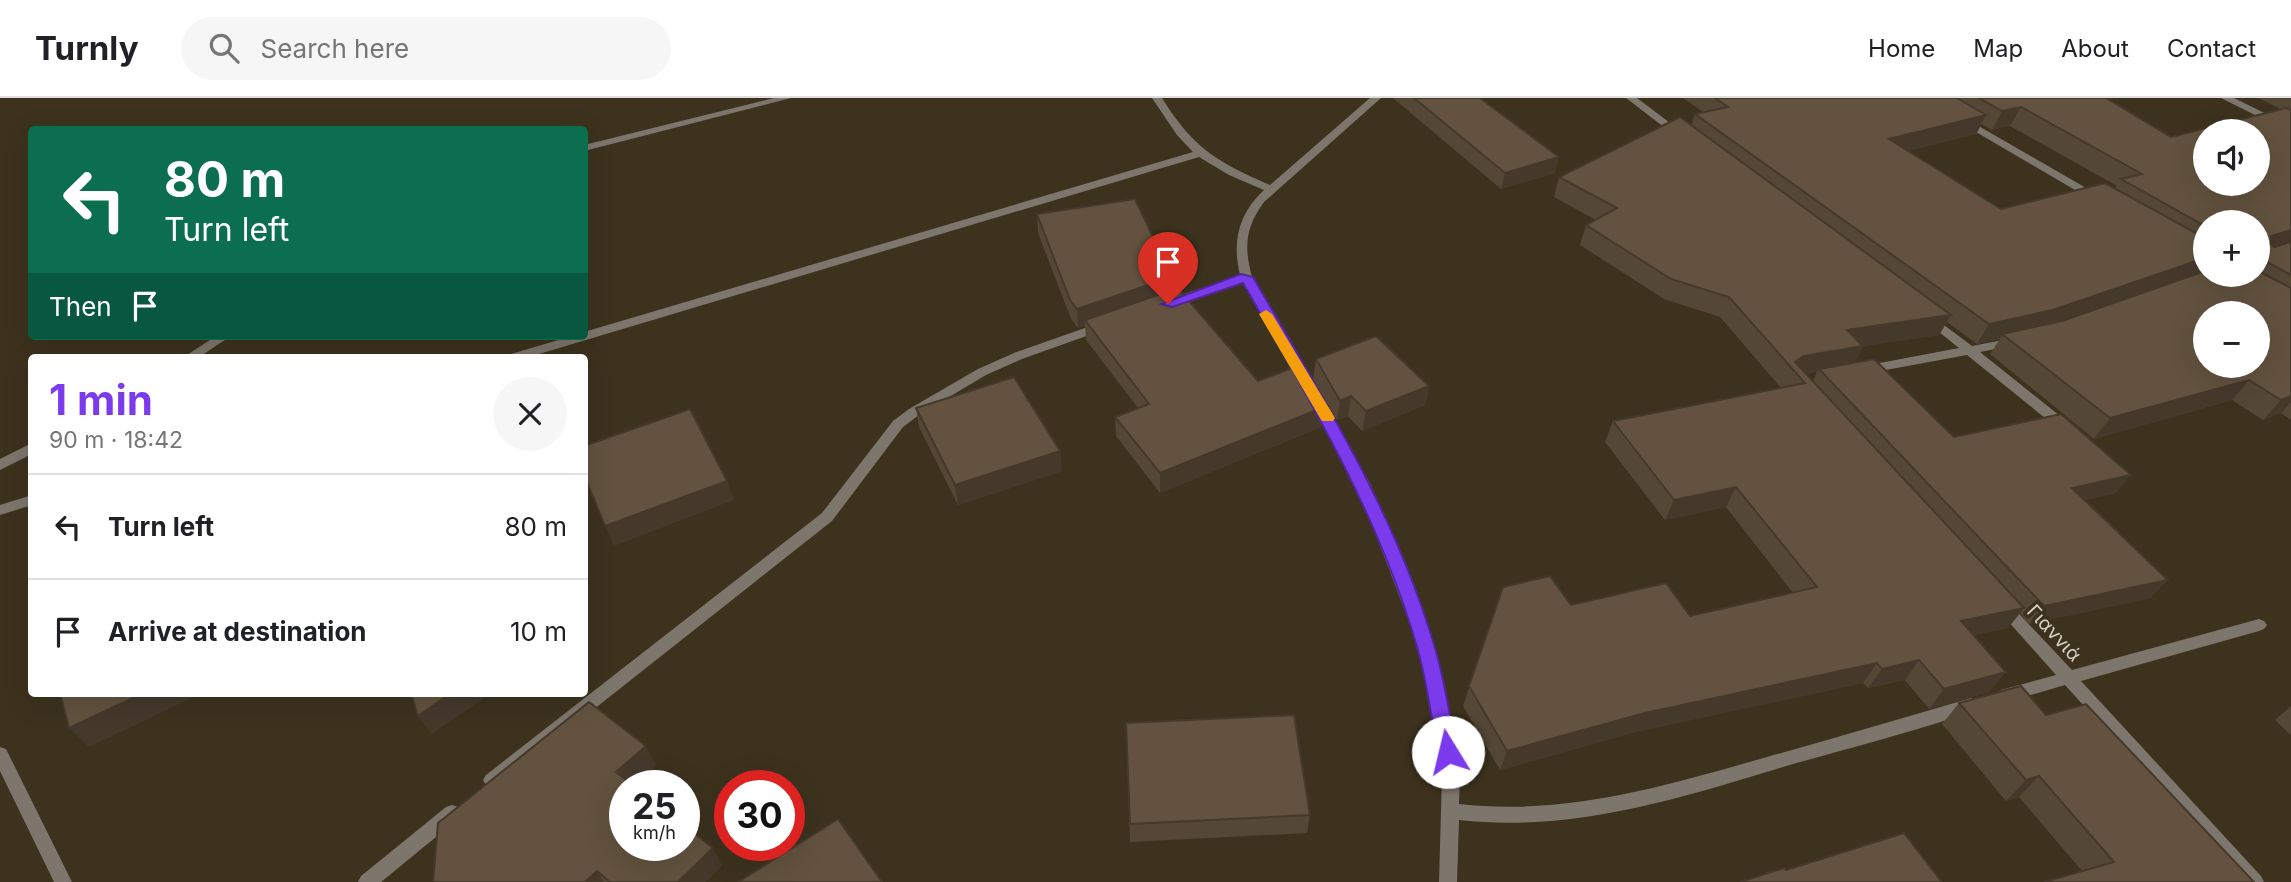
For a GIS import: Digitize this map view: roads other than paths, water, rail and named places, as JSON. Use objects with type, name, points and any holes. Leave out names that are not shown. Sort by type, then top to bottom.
[{"type":"street","points":[[588,147],[786,98]]},
{"type":"street","points":[[1157,98],[1184,139],[1198,154],[1219,167],[1270,189]]},
{"type":"street","points":[[1376,98],[1270,189],[1254,206],[1243,229],[1241,256],[1246,277],[1349,456],[1401,575],[1427,648],[1451,775],[1448,882]]},
{"type":"street","points":[[1631,98],[1698,147]]},
{"type":"street","points":[[2226,98],[2291,130]]},
{"type":"street","points":[[1948,112],[2112,208]]},
{"type":"street","points":[[588,335],[1198,154]]},
{"type":"street","points":[[1155,308],[1246,277]]},
{"type":"street","points":[[1919,310],[1974,351],[2078,438]]},
{"type":"street","points":[[484,787],[818,524],[898,425],[914,412],[1006,361],[1115,321]]},
{"type":"street","points":[[1845,374],[2032,338]]},
{"type":"street","points":[[195,354],[218,340]]},
{"type":"street","points":[[525,354],[572,340]]},
{"type":"street","points":[[0,465],[28,450]]},
{"type":"street","points":[[0,510],[28,501]]},
{"type":"street","name":"Γιαννιά","points":[[1993,596],[2255,882]]},
{"type":"street","points":[[1450,811],[1489,818],[1517,818],[1575,813],[1625,804],[2259,625]]},
{"type":"street","points":[[0,754],[63,882]]},
{"type":"street","points":[[367,882],[465,802]]}]
